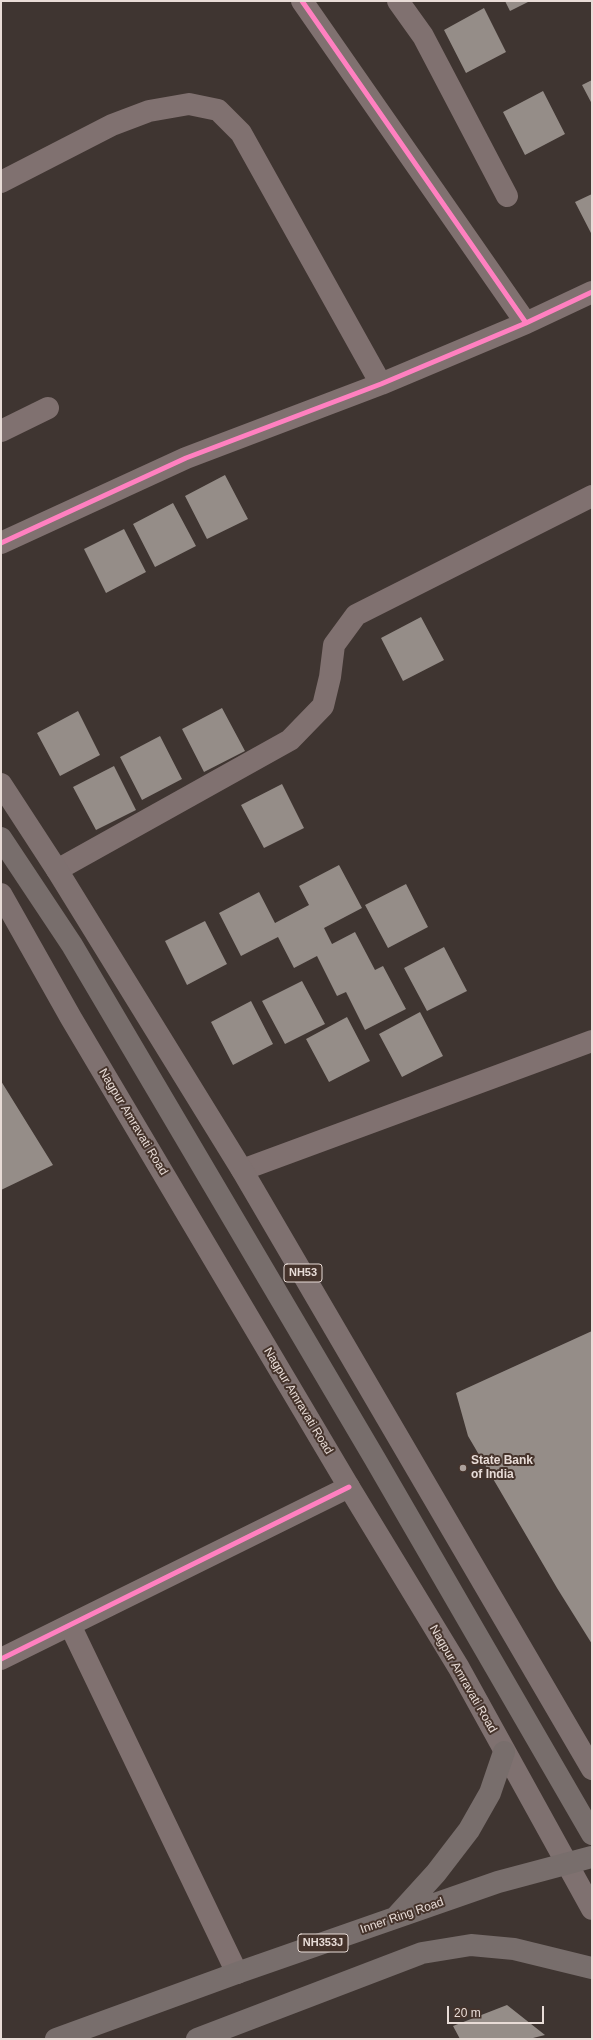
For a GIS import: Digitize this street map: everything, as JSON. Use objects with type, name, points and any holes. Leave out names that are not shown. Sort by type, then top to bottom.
[{"type":"highway","points":[[1,838],[72,945],[375,1459],[592,1834]]},
{"type":"highway","points":[[396,1918],[436,1873],[469,1830],[490,1793],[504,1752]]},
{"type":"highway","name":"Inner Ring Road","points":[[56,2039],[237,1973],[498,1882],[567,1865],[592,1857]]},
{"type":"highway","points":[[197,2039],[422,1953],[471,1945],[514,1949],[592,1968]]},
{"type":"main road","name":"NH53","points":[[1,784],[242,1170],[592,1769]]},
{"type":"main road","name":"Nagpur Amravati Road","points":[[1,894],[71,1018],[349,1488],[459,1668],[592,1909]]},
{"type":"street","points":[[302,1],[526,323]]},
{"type":"street","points":[[398,1],[423,36],[507,196]]},
{"type":"street","points":[[1,182],[112,125],[149,111],[189,104],[218,110],[241,134],[381,384]]},
{"type":"street","points":[[1,543],[186,458],[381,384],[526,323],[592,292]]},
{"type":"street","points":[[1,431],[48,408]]},
{"type":"street","points":[[56,870],[290,740],[323,706],[330,677],[334,645],[356,615],[592,496]]},
{"type":"street","points":[[242,1170],[592,1041]]},
{"type":"street","points":[[1,1659],[349,1488]]},
{"type":"street","points":[[70,1625],[237,1973]]},
{"type":"building","points":[[505,1],[530,1],[510,11]]},
{"type":"building","points":[[484,8],[506,52],[466,73],[444,30]]},
{"type":"building","points":[[592,80],[592,104],[582,85]]},
{"type":"building","points":[[543,91],[565,134],[525,155],[503,112]]},
{"type":"building","points":[[592,194],[592,235],[575,202]]},
{"type":"building","points":[[225,475],[248,519],[207,539],[185,496]]},
{"type":"building","points":[[173,503],[196,546],[155,567],[133,524]]},
{"type":"building","points":[[124,529],[146,572],[106,593],[84,549]]},
{"type":"building","points":[[421,617],[444,660],[403,681],[381,638]]},
{"type":"building","points":[[222,708],[245,751],[204,772],[182,729]]},
{"type":"building","points":[[78,711],[100,755],[60,776],[37,733]]},
{"type":"building","points":[[160,736],[182,779],[142,800],[120,757]]},
{"type":"building","points":[[114,766],[136,810],[96,830],[73,787]]},
{"type":"building","points":[[282,784],[304,828],[264,848],[241,805]]},
{"type":"building","points":[[339,865],[362,908],[324,928],[332,944],[355,932],[375,970],[383,966],[406,1009],[365,1030],[346,992],[337,996],[317,956],[294,968],[278,937],[241,956],[219,913],[259,892],[275,923],[309,905],[299,886]]},
{"type":"building","points":[[406,884],[428,927],[388,948],[365,905]]},
{"type":"building","points":[[205,921],[227,964],[187,985],[165,941]]},
{"type":"building","points":[[444,947],[467,991],[427,1011],[404,968]]},
{"type":"building","points":[[302,981],[325,1024],[285,1044],[262,1001]]},
{"type":"building","points":[[251,1001],[273,1044],[233,1065],[211,1022]]},
{"type":"building","points":[[420,1012],[443,1056],[402,1077],[379,1034]]},
{"type":"building","points":[[347,1017],[370,1061],[329,1082],[306,1039]]},
{"type":"building","points":[[1,1081],[53,1165],[1,1190]]},
{"type":"building","points":[[592,1331],[592,1644],[557,1588],[468,1436],[456,1393]]},
{"type":"building","points":[[507,2005],[545,2035],[529,2039],[460,2039],[453,2026]]},
{"type":"cycle path","points":[[302,1],[526,323]]},
{"type":"cycle path","points":[[1,543],[186,458],[381,384],[526,323],[592,292]]},
{"type":"cycle path","points":[[1,1659],[349,1487]]},
{"type":"place","name":"State Bank of India","points":[[463,1468]]}]
